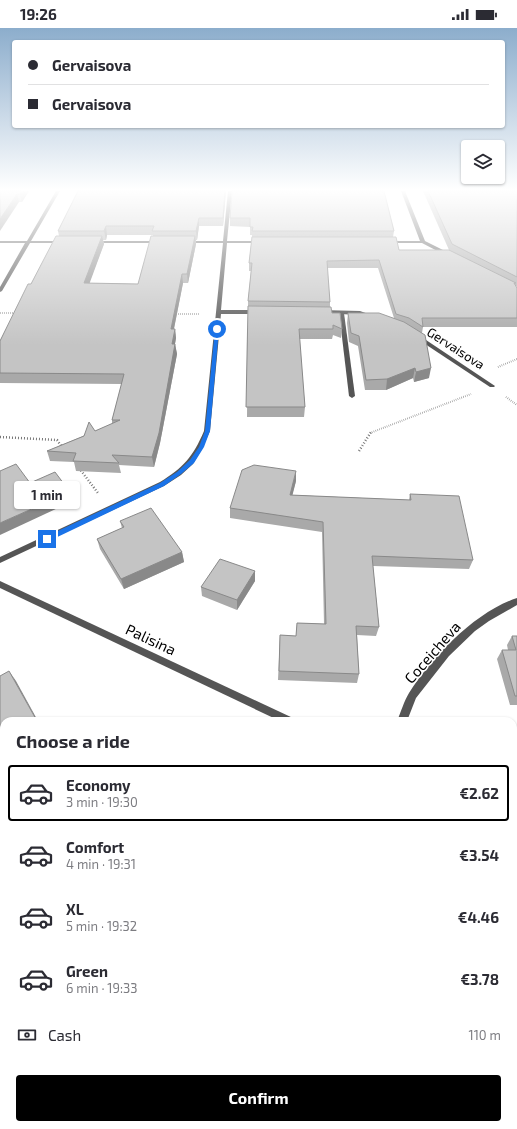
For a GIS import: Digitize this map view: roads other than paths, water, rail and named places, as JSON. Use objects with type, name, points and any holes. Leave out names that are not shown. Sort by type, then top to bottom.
[{"type":"street","points":[[0,291],[28,242]]},
{"type":"street","points":[[0,560],[162,484],[179,473],[192,461],[201,447],[207,431],[225,242]]},
{"type":"street","points":[[424,242],[450,256]]},
{"type":"street","points":[[219,313],[264,312]]},
{"type":"street","points":[[318,312],[360,313],[375,318]]},
{"type":"street","points":[[341,312],[352,396]]},
{"type":"street","name":"Gervaisova","points":[[411,333],[492,386]]},
{"type":"street","name":"Palisina","points":[[0,584],[282,717]]},
{"type":"street","name":"Coceicheva","points":[[404,717],[412,697],[440,660],[470,629],[517,601]]}]
